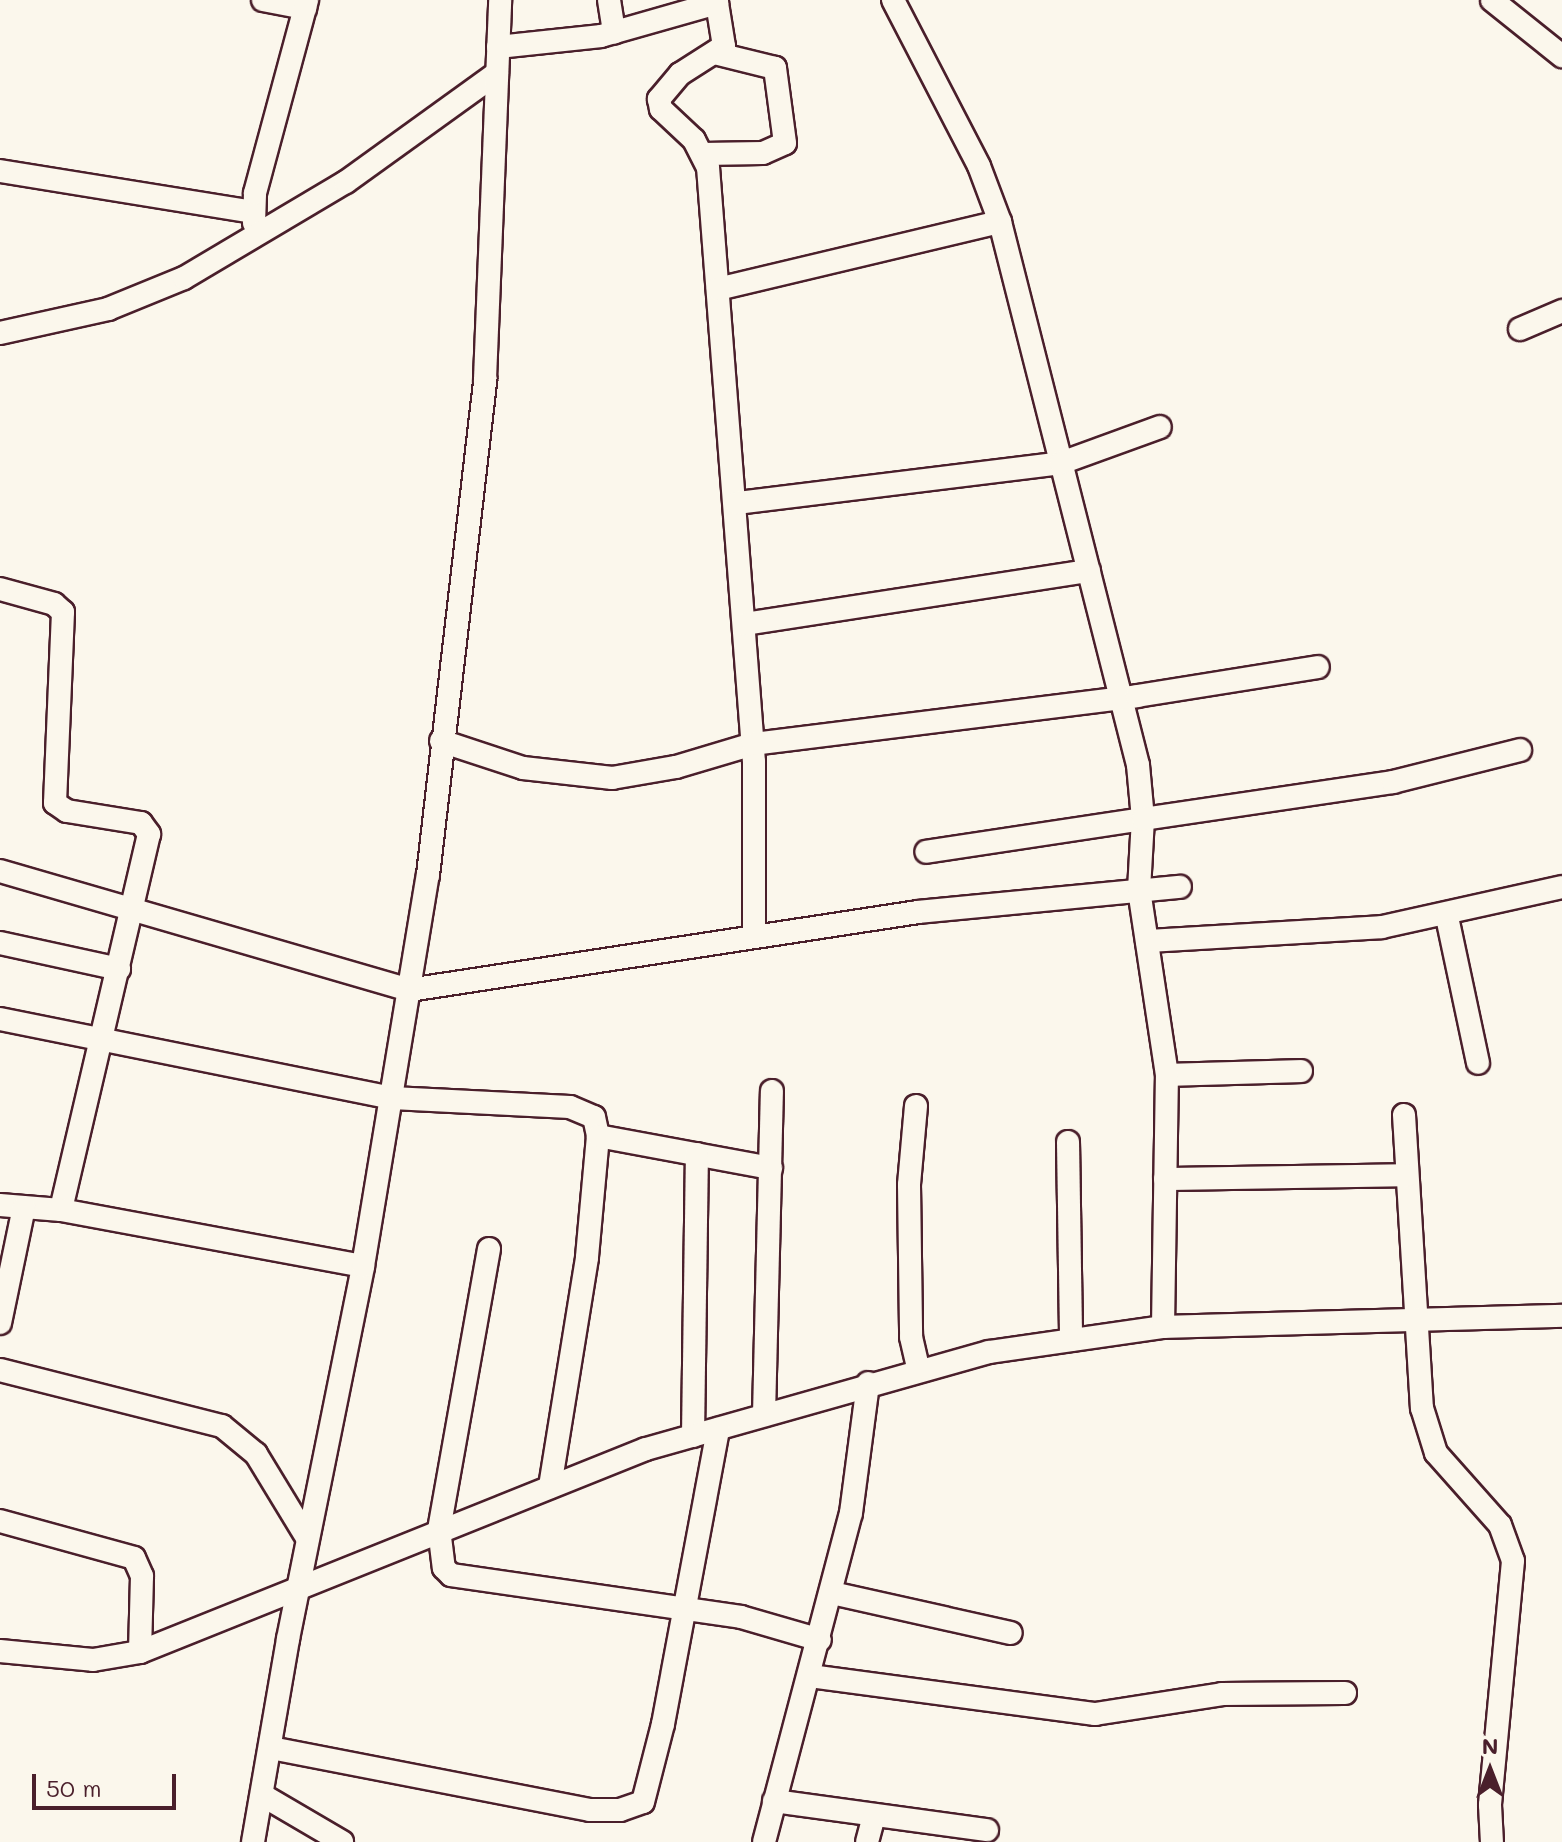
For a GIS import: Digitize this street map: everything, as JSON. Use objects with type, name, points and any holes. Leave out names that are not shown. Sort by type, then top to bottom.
[{"type":"street","points":[[256,240],[253,212],[306,4],[263,0]]},
{"type":"street","points":[[253,1842],[297,1590],[363,1266],[428,875],[485,379],[500,0]]},
{"type":"street","points":[[609,0],[614,33]]},
{"type":"street","points":[[893,0],[979,166],[1000,222],[1138,765],[1143,819],[1139,890],[1167,1075],[1163,1327]]},
{"type":"street","points":[[1492,0],[1562,56]]},
{"type":"street","points":[[498,47],[614,33],[713,2],[724,34],[718,54]]},
{"type":"street","points":[[703,154],[763,153],[785,143],[775,68],[718,54],[680,74],[659,99],[661,109],[703,154],[737,503],[753,744],[754,937]]},
{"type":"street","points":[[0,333],[147,296],[256,240],[497,73]]},
{"type":"street","points":[[0,171],[253,212]]},
{"type":"street","points":[[718,289],[1000,222]]},
{"type":"street","points":[[1520,329],[1562,311]]},
{"type":"street","points":[[737,503],[1061,463],[1160,427]]},
{"type":"street","points":[[745,624],[1089,571]]},
{"type":"street","points":[[0,589],[54,604],[63,612],[55,803],[67,811],[147,828],[119,969],[61,1210]]},
{"type":"street","points":[[441,741],[523,768],[612,778],[676,767],[753,744],[1121,698],[1318,667]]},
{"type":"street","points":[[926,852],[1393,782],[1520,750]]},
{"type":"street","points":[[0,871],[409,990],[918,912],[1180,887]]},
{"type":"street","points":[[1147,941],[1382,927],[1447,917],[1562,887]]},
{"type":"street","points":[[1447,917],[1478,1063]]},
{"type":"street","points":[[0,943],[119,969]]},
{"type":"street","points":[[0,1019],[392,1098],[570,1107],[594,1117],[598,1136],[579,1323],[550,1487]]},
{"type":"street","points":[[1167,1075],[1301,1071]]},
{"type":"street","points":[[764,1415],[772,1091]]},
{"type":"street","points":[[916,1106],[909,1185],[911,1337],[919,1371]]},
{"type":"street","points":[[1404,1115],[1422,1408],[1436,1453],[1500,1525],[1513,1561],[1490,1805],[1492,1842]]},
{"type":"street","points":[[598,1136],[771,1168]]},
{"type":"street","points":[[1068,1142],[1071,1340]]},
{"type":"street","points":[[693,1436],[697,1154]]},
{"type":"street","points":[[1165,1179],[1407,1175]]},
{"type":"street","points":[[0,1205],[61,1210],[363,1266]]},
{"type":"street","points":[[0,1323],[24,1207]]},
{"type":"street","points":[[489,1249],[439,1529],[440,1559],[451,1575],[741,1617],[820,1640]]},
{"type":"street","points":[[0,1651],[93,1660],[140,1652],[439,1529],[693,1436],[868,1383],[989,1352],[1163,1327],[1562,1316]]},
{"type":"street","points":[[0,1370],[222,1426],[256,1454],[307,1538]]},
{"type":"street","points":[[764,1842],[820,1640],[851,1513],[868,1383]]},
{"type":"street","points":[[271,1748],[590,1810],[631,1809],[647,1793],[718,1429]]},
{"type":"street","points":[[0,1521],[134,1558],[142,1576],[140,1652]]},
{"type":"street","points":[[832,1593],[1011,1633]]},
{"type":"street","points":[[810,1676],[1095,1714],[1222,1694],[1345,1693]]},
{"type":"street","points":[[262,1795],[342,1842]]},
{"type":"street","points":[[774,1801],[987,1830]]},
{"type":"street","points":[[867,1842],[874,1815]]}]
